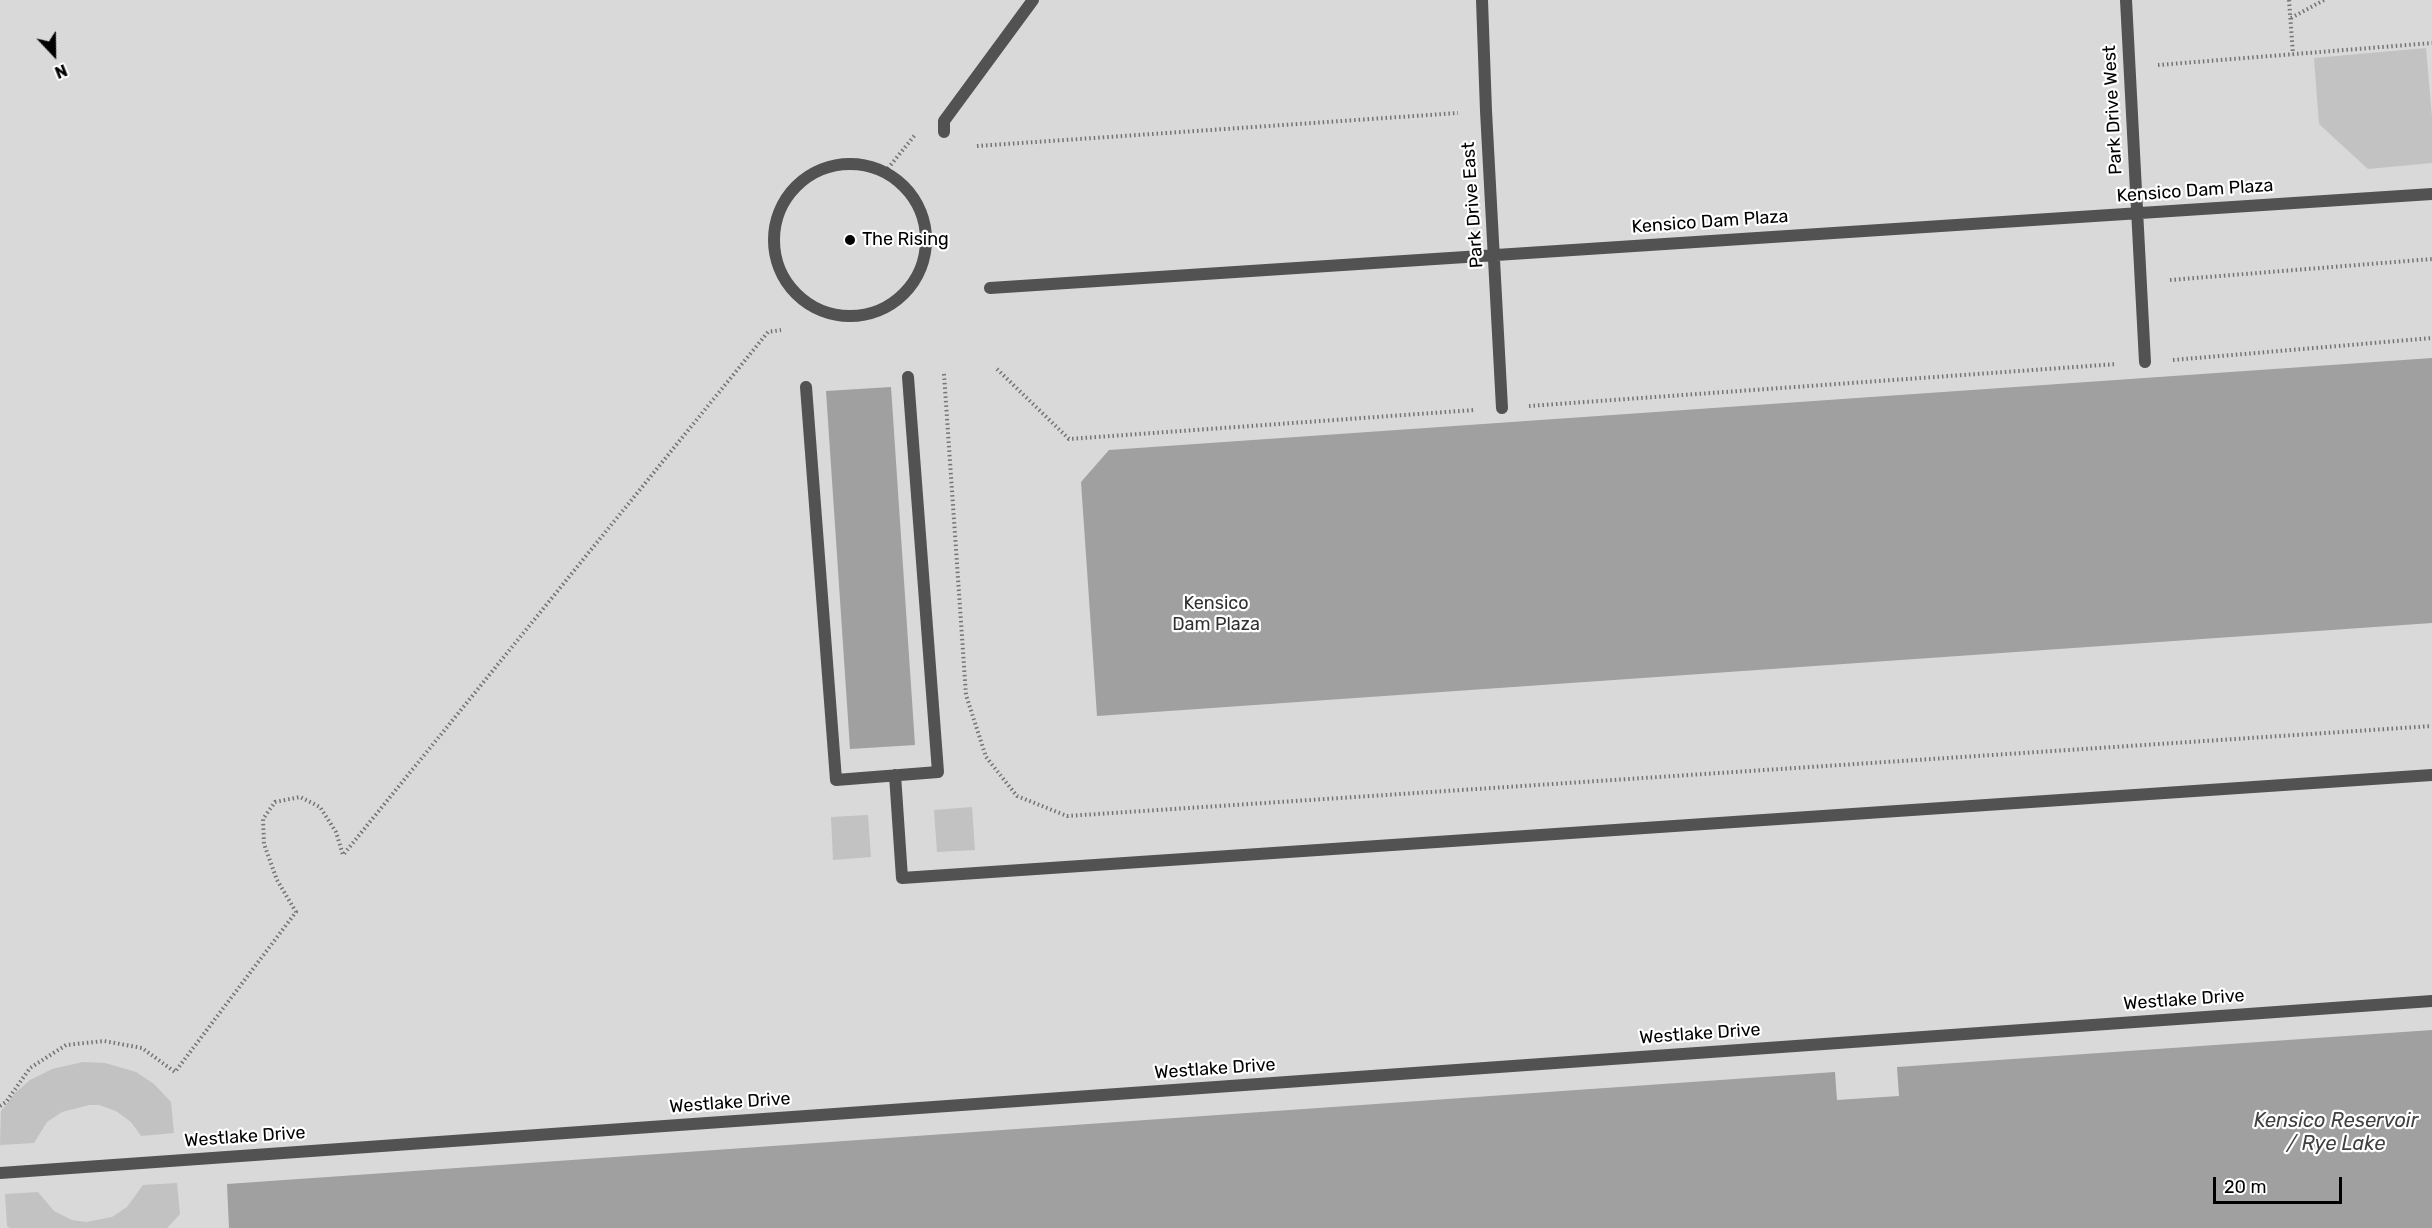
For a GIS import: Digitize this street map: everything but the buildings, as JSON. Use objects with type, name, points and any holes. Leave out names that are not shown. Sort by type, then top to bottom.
[{"type":"street","points":[[944,132],[944,121],[1033,0]]},
{"type":"street","name":"Park Drive East","points":[[1482,0],[1485,111],[1503,408]]},
{"type":"street","name":"Park Drive West","points":[[2126,0],[2145,362]]},
{"type":"street","points":[[847,164],[873,167],[885,172],[906,188],[915,199],[924,220],[925,255],[917,277],[893,303],[874,312],[840,316],[814,308],[793,292],[777,263],[773,243],[774,230],[782,205],[798,184],[820,170],[847,164]]},
{"type":"street","name":"Kensico Dam Plaza","points":[[990,288],[2432,194]]},
{"type":"street","points":[[806,387],[836,780],[938,772],[908,377]]},
{"type":"street","points":[[895,775],[902,878],[2432,775]]},
{"type":"street","name":"Westlake Drive","points":[[0,1173],[2432,1001]]},
{"type":"path","points":[[2289,0],[2293,54]]},
{"type":"path","points":[[2291,18],[2324,0]]},
{"type":"path","points":[[2128,66],[2432,43]]},
{"type":"path","points":[[977,146],[1485,111]]},
{"type":"path","points":[[885,172],[915,135],[944,132]]},
{"type":"path","points":[[2140,283],[2432,259]]},
{"type":"path","points":[[0,1106],[6,1102],[30,1068],[66,1045],[104,1041],[142,1048],[175,1072],[296,912],[277,880],[264,844],[263,819],[275,802],[300,797],[320,807],[336,832],[344,855],[768,332],[781,330]]},
{"type":"path","points":[[997,369],[1069,440],[2145,362],[2432,338]]},
{"type":"path","points":[[944,374],[966,695],[986,757],[1017,796],[1067,816],[2432,726]]},
{"type":"green space","name":"Kensico Dam Plaza","points":[[0,0],[2432,0],[2432,1148],[1235,1228],[0,1228]]},
{"type":"water","points":[[2432,358],[2432,623],[1097,716],[1081,482],[1109,450]]},
{"type":"water","points":[[891,387],[915,745],[850,749],[826,391]]},
{"type":"water","name":"Kensico Reservoir / Rye Lake","points":[[2432,1030],[2432,1228],[229,1228],[227,1184],[1835,1072],[1837,1100],[1899,1096],[1897,1067]]},
{"type":"place","name":"The Rising","points":[[850,240]]}]
